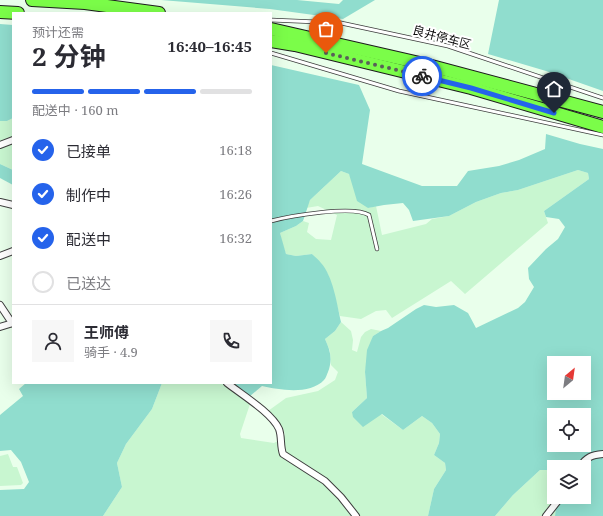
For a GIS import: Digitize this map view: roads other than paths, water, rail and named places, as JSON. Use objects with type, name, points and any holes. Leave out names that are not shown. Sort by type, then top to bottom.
[{"type":"highway","points":[[32,0],[85,3],[152,12]]},
{"type":"highway","points":[[0,12],[12,13]]},
{"type":"highway","points":[[272,29],[424,64],[603,112]]},
{"type":"highway","points":[[272,41],[295,45],[471,88],[603,127]]},
{"type":"street","points":[[0,145],[12,140]]},
{"type":"street","points":[[0,202],[12,205]]},
{"type":"street","points":[[0,256],[12,251]]},
{"type":"street","points":[[0,305],[12,322]]},
{"type":"street","points":[[0,327],[12,323]]},
{"type":"street","points":[[228,384],[264,411],[275,423],[280,430],[281,449],[284,454],[325,481],[341,497],[356,516]]},
{"type":"street","points":[[585,460],[592,455],[603,454]]},
{"type":"street","points":[[546,516],[555,504]]},
{"type":"lane","name":"良井停车区","points":[[272,20],[341,23],[448,46],[603,98]]},
{"type":"lane","points":[[272,53],[398,91],[603,135]]},
{"type":"lane","points":[[272,221],[303,214],[364,212],[369,215],[377,249]]}]
